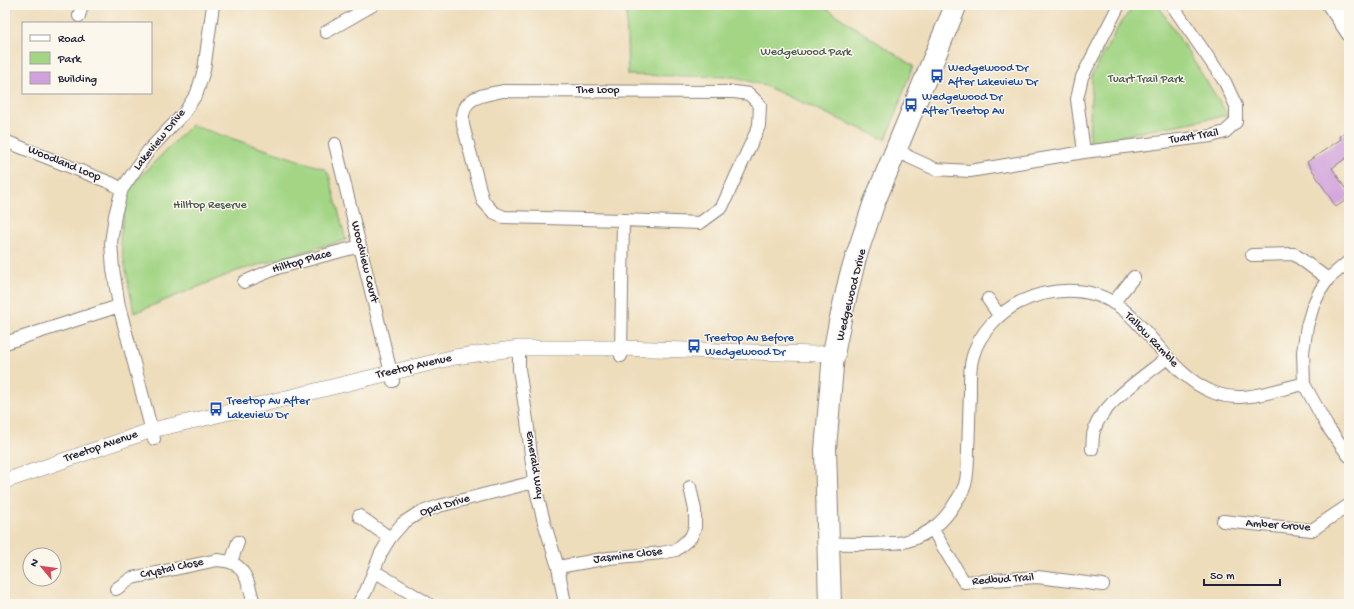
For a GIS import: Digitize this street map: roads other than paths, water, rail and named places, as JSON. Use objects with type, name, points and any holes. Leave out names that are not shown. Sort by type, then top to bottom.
[{"type":"main road","name":"Treetop Avenue","points":[[5,480],[205,418],[392,376],[455,357],[519,352],[621,352],[816,354],[833,359]]},
{"type":"main road","name":"Treetop Avenue","points":[[5,489],[153,434]]},
{"type":"street","name":"Lakeview Drive","points":[[153,434],[119,306],[113,269],[111,243],[115,215],[122,189],[149,150],[184,113],[197,93],[204,70],[213,5]]},
{"type":"street","points":[[326,32],[373,5]]},
{"type":"street","name":"Wedgewood Drive","points":[[896,149],[951,5]]},
{"type":"street","name":"Wedgewood Drive","points":[[825,604],[833,359],[846,274],[870,201],[896,149],[961,5]]},
{"type":"street","points":[[1084,152],[1078,99],[1082,77],[1119,5]]},
{"type":"street","name":"Tuart Trail","points":[[896,149],[935,169],[970,171],[1084,152],[1212,136],[1225,132],[1236,122],[1236,106],[1225,82],[1172,5]]},
{"type":"street","points":[[1328,5],[1349,36]]},
{"type":"street","points":[[1339,5],[1349,20]]},
{"type":"street","name":"The Loop","points":[[503,91],[726,92],[749,94],[760,105],[759,126],[722,207],[700,224],[623,220],[504,217],[492,212],[483,201],[463,124],[462,114],[468,102],[476,97],[503,91]]},
{"type":"street","name":"Woodland Loop","points":[[5,141],[111,183],[122,189]]},
{"type":"street","name":"Woodview Court","points":[[335,144],[392,376]]},
{"type":"street","points":[[621,352],[623,220]]},
{"type":"street","name":"Hilltop Place","points":[[244,282],[277,268],[360,246]]},
{"type":"street","points":[[1252,255],[1294,254],[1328,280]]},
{"type":"street","points":[[1349,261],[1328,280],[1320,292],[1313,306],[1307,326],[1303,352],[1304,384],[1327,426],[1349,456]]},
{"type":"street","points":[[1113,303],[1134,277]]},
{"type":"street","name":"Tallow Ramble","points":[[828,544],[869,545],[906,542],[933,530],[952,510],[965,486],[967,469],[970,374],[973,356],[983,336],[999,315],[1020,302],[1043,294],[1064,291],[1084,292],[1099,295],[1113,303],[1132,316],[1167,358],[1194,382],[1216,394],[1236,397],[1265,394],[1304,384]]},
{"type":"street","points":[[988,299],[999,315]]},
{"type":"street","points":[[5,343],[119,306]]},
{"type":"street","name":"Emerald Way","points":[[519,352],[519,369],[527,420],[534,482],[544,522],[558,567],[564,604]]},
{"type":"street","points":[[1092,449],[1094,431],[1101,416],[1111,403],[1167,358]]},
{"type":"street","name":"Opal Drive","points":[[358,604],[366,591],[380,553],[403,523],[417,514],[439,506],[534,482]]},
{"type":"street","name":"Jasmine Close","points":[[558,567],[609,558],[661,553],[676,550],[691,537],[695,527],[695,510],[690,487]]},
{"type":"street","name":"Amber Grove","points":[[1223,521],[1312,530],[1349,505]]},
{"type":"street","points":[[359,516],[390,538]]},
{"type":"street","name":"Redbud Trail","points":[[933,530],[964,582],[1037,577],[1103,585]]},
{"type":"street","points":[[238,542],[231,562],[236,564],[246,576],[254,604]]},
{"type":"street","name":"Wedgewood Drive","points":[[828,544],[835,604]]},
{"type":"street","name":"Crystal Close","points":[[116,589],[132,578],[218,560],[231,562]]},
{"type":"street","points":[[374,571],[427,603]]},
{"type":"place","name":"Wedgewood Dr After Lakeview Dr","points":[[937,76]]},
{"type":"place","name":"Wedgewood Dr After Treetop Av","points":[[911,105]]},
{"type":"place","name":"Treetop Av Before Wedgewood Dr","points":[[694,346]]},
{"type":"place","name":"Treetop Av After Lakeview Dr","points":[[216,409]]},
{"type":"park label","name":"Wedgewood Park","points":[[806,53]]},
{"type":"park label","name":"Tuart Trail Park","points":[[1146,80]]},
{"type":"park label","name":"Hilltop Reserve","points":[[210,206]]}]
